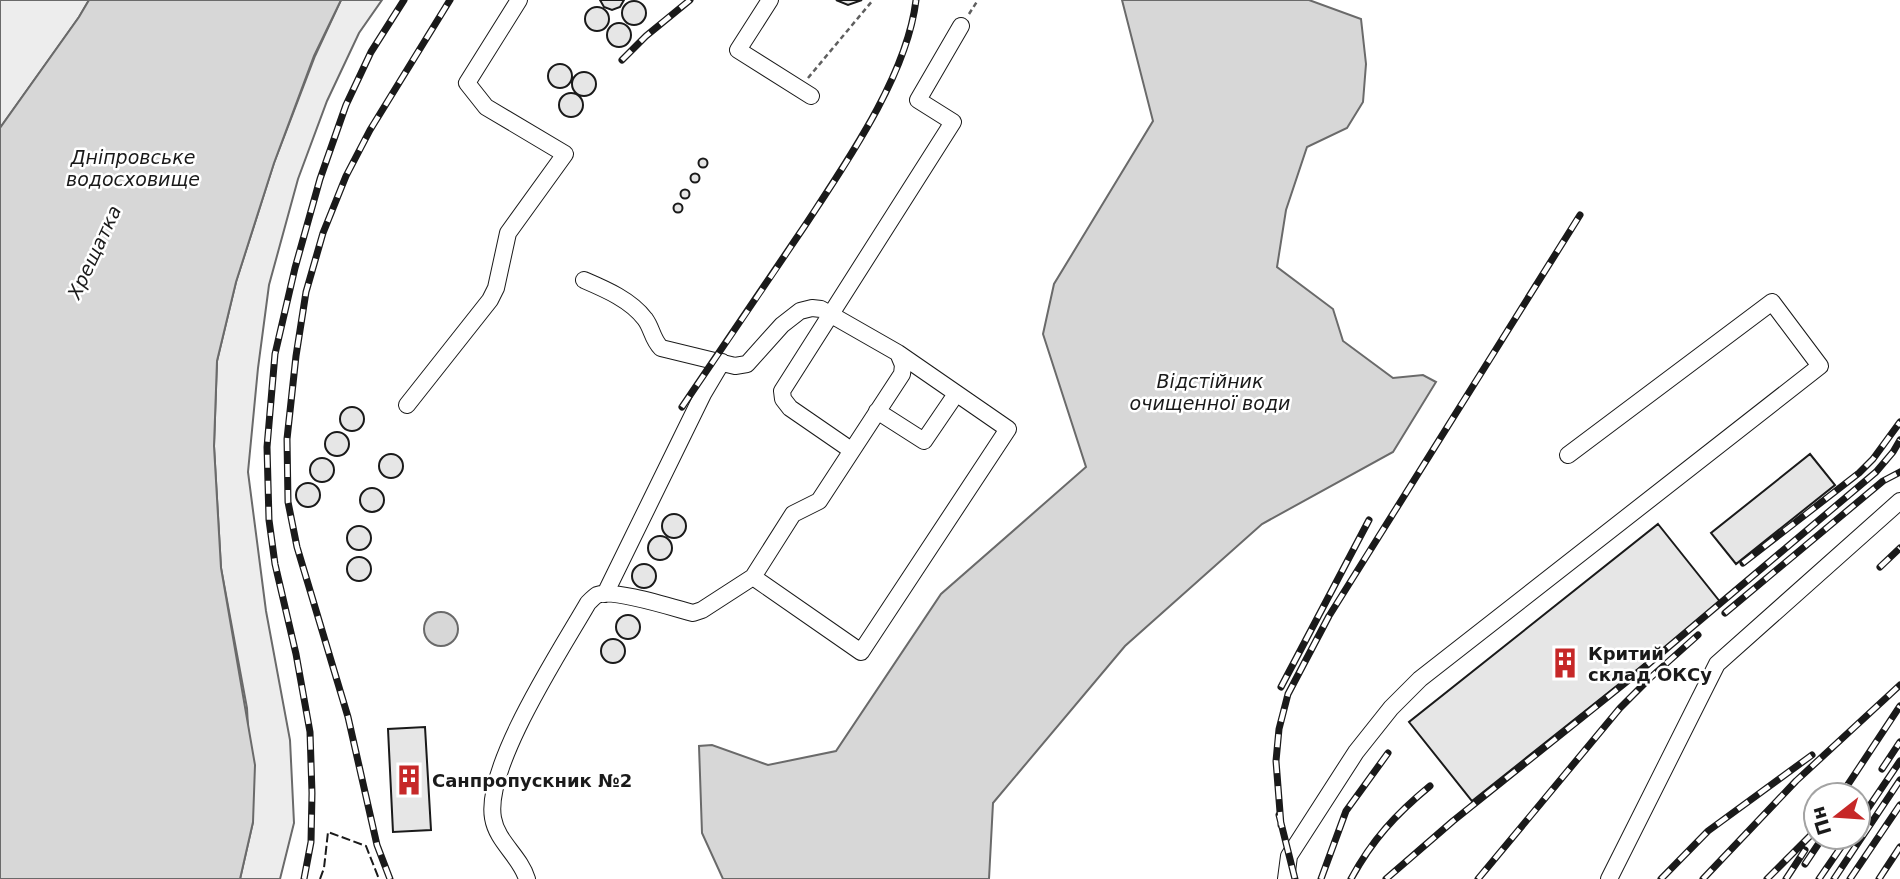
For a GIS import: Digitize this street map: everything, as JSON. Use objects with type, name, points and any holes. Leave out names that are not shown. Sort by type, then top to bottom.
[{"type":"lane","points":[[407,405],[490,300],[496,288],[508,233],[565,154],[486,107],[467,83],[519,0]]},
{"type":"lane","points":[[770,0],[738,50],[805,93]]},
{"type":"lane","points":[[852,450],[790,408],[783,399],[782,391],[789,376],[953,122],[918,100],[961,26]]},
{"type":"lane","points":[[584,280],[606,289],[627,303],[645,319],[654,341],[661,348],[735,366],[747,364],[782,325],[800,311],[821,309],[898,353],[1008,429],[861,652],[752,577]]},
{"type":"lane","points":[[1286,879],[1289,856],[1356,751],[1391,708],[1420,679],[1821,366],[1772,302],[1569,455]]},
{"type":"lane","points":[[527,879],[523,867],[500,836],[494,822],[491,803],[501,769],[526,710],[588,603],[596,595],[606,594],[693,613],[702,610],[752,577],[793,514],[819,501],[902,374],[903,365],[898,353]]},
{"type":"lane","points":[[606,594],[722,362]]},
{"type":"lane","points":[[877,411],[924,441],[956,394]]},
{"type":"lane","points":[[1609,879],[1717,664],[1900,501]]},
{"type":"path","points":[[805,93],[835,43],[873,0]]},
{"type":"shaded area","points":[[0,0],[89,0],[0,128]]},
{"type":"shaded area","points":[[341,0],[382,0],[359,33],[327,101],[298,179],[269,285],[248,472],[266,611],[290,740],[294,823],[280,879],[240,879],[253,822],[247,708],[221,568],[214,446],[217,361],[236,282],[274,163],[315,56]]},
{"type":"water","name":"Дніпровське водосховище","points":[[89,0],[341,0],[314,56],[274,163],[236,282],[217,361],[214,446],[221,568],[255,765],[253,822],[240,879],[0,879],[0,128]]},
{"type":"water","name":"Відстійник очищенної води","points":[[1122,0],[1309,0],[1361,19],[1366,64],[1363,102],[1347,128],[1307,147],[1286,210],[1277,267],[1333,309],[1343,341],[1393,378],[1423,375],[1436,382],[1393,452],[1262,524],[1125,646],[993,803],[989,879],[723,879],[702,833],[699,746],[712,745],[768,765],[836,751],[941,594],[1086,467],[1043,334],[1054,284],[1153,121]]},
{"type":"water","points":[[441,612],[453,617],[458,629],[453,641],[441,646],[429,641],[424,629],[429,617]]},
{"type":"building","points":[[600,0],[624,0],[620,7],[612,10],[604,7]]},
{"type":"building","points":[[836,0],[862,0],[848,5]]},
{"type":"building","points":[[634,1],[643,4],[646,13],[643,22],[634,25],[625,22],[622,13],[625,4]]},
{"type":"building","points":[[597,7],[606,10],[609,19],[606,28],[597,31],[588,28],[585,19],[588,10]]},
{"type":"building","points":[[619,23],[628,26],[631,35],[628,44],[619,47],[610,44],[607,35],[610,26]]},
{"type":"building","points":[[560,64],[569,67],[572,76],[569,85],[560,88],[551,85],[548,76],[551,67]]},
{"type":"building","points":[[584,72],[593,75],[596,84],[593,93],[584,96],[575,93],[572,84],[575,75]]},
{"type":"building","points":[[571,93],[580,96],[583,105],[580,114],[571,117],[562,114],[559,105],[562,96]]},
{"type":"building","points":[[703,159],[707,163],[703,167],[699,163]]},
{"type":"building","points":[[695,174],[699,178],[695,182],[691,178]]},
{"type":"building","points":[[685,190],[689,194],[685,198],[681,194]]},
{"type":"building","points":[[678,204],[682,208],[678,212],[674,208]]},
{"type":"building","points":[[352,407],[361,410],[364,419],[361,428],[352,431],[343,428],[340,419],[343,410]]},
{"type":"building","points":[[337,432],[346,435],[349,444],[346,453],[337,456],[328,453],[325,444],[328,435]]},
{"type":"building","points":[[391,454],[400,457],[403,466],[400,475],[391,478],[382,475],[379,466],[382,457]]},
{"type":"building","points":[[1810,454],[1835,485],[1736,564],[1711,533]]},
{"type":"building","points":[[322,458],[331,461],[334,470],[331,479],[322,482],[313,479],[310,470],[313,461]]},
{"type":"building","points":[[308,483],[317,486],[320,495],[317,504],[308,507],[299,504],[296,495],[299,486]]},
{"type":"building","points":[[372,488],[381,491],[384,500],[381,509],[372,512],[363,509],[360,500],[363,491]]},
{"type":"building","points":[[674,514],[683,517],[686,526],[683,535],[674,538],[665,535],[662,526],[665,517]]},
{"type":"building","name":"Критий склад ОКСу","points":[[1658,524],[1721,603],[1472,801],[1409,722]]},
{"type":"building","points":[[359,526],[368,529],[371,538],[368,547],[359,550],[350,547],[347,538],[350,529]]},
{"type":"building","points":[[660,536],[669,539],[672,548],[669,557],[660,560],[651,557],[648,548],[651,539]]},
{"type":"building","points":[[359,557],[368,560],[371,569],[368,578],[359,581],[350,578],[347,569],[350,560]]},
{"type":"building","points":[[644,564],[653,567],[656,576],[653,585],[644,588],[635,585],[632,576],[635,567]]},
{"type":"building","points":[[628,615],[637,618],[640,627],[637,636],[628,639],[619,636],[616,627],[619,618]]},
{"type":"building","points":[[613,639],[622,642],[625,651],[622,660],[613,663],[604,660],[601,651],[604,642]]},
{"type":"building","name":"Санпропускник №2","points":[[425,727],[431,830],[393,832],[388,729]]},
{"type":"railway","points":[[304,879],[311,842],[310,732],[296,654],[275,564],[269,520],[267,447],[275,354],[320,179],[346,105],[371,52],[404,0]]},
{"type":"railway","points":[[390,879],[377,845],[348,717],[297,547],[288,502],[287,439],[306,292],[323,233],[346,176],[370,130],[450,0]]},
{"type":"railway","points":[[622,60],[646,36],[690,0]]},
{"type":"railway","points":[[682,407],[856,147],[901,59],[916,0]]},
{"type":"railway","points":[[1281,825],[1276,761],[1279,729],[1288,694],[1329,616],[1580,215]]},
{"type":"railway","points":[[1743,563],[1859,473],[1873,459],[1900,422]]},
{"type":"railway","points":[[1386,879],[1453,821],[1640,671],[1876,472],[1900,440]]},
{"type":"railway","points":[[1725,613],[1883,481],[1900,472]]},
{"type":"railway","points":[[1281,687],[1369,520]]},
{"type":"railway","points":[[1880,567],[1900,548]]},
{"type":"railway","points":[[1478,879],[1620,708],[1698,635]]},
{"type":"railway","points":[[1703,879],[1796,781],[1900,685]]},
{"type":"railway","points":[[1850,781],[1900,706]]},
{"type":"railway","points":[[1882,769],[1900,742]]},
{"type":"railway","points":[[1321,879],[1346,811],[1388,753]]},
{"type":"railway","points":[[1661,879],[1708,831],[1812,755]]},
{"type":"railway","points":[[1872,802],[1900,761]]},
{"type":"railway","points":[[1834,879],[1900,780]]},
{"type":"railway","points":[[1351,879],[1386,828],[1430,786]]},
{"type":"railway","points":[[1850,879],[1900,805]]},
{"type":"railway","points":[[1279,815],[1295,879]]},
{"type":"railway","points":[[1767,879],[1802,844]]},
{"type":"railway","points":[[1879,879],[1900,847]]},
{"type":"railway","points":[[1786,879],[1804,851]]},
{"type":"railway","points":[[1805,864],[1814,851]]},
{"type":"railway","points":[[1819,879],[1838,851]]},
{"type":"fence","points":[[320,879],[328,832],[366,846],[379,879]]},
{"type":"place","name":"Критий склад ОКСу","points":[[1565,663]]},
{"type":"place","name":"Санпропускник №2","points":[[409,780]]},
{"type":"water label","name":"Хрещатка","points":[[94,252]]}]
